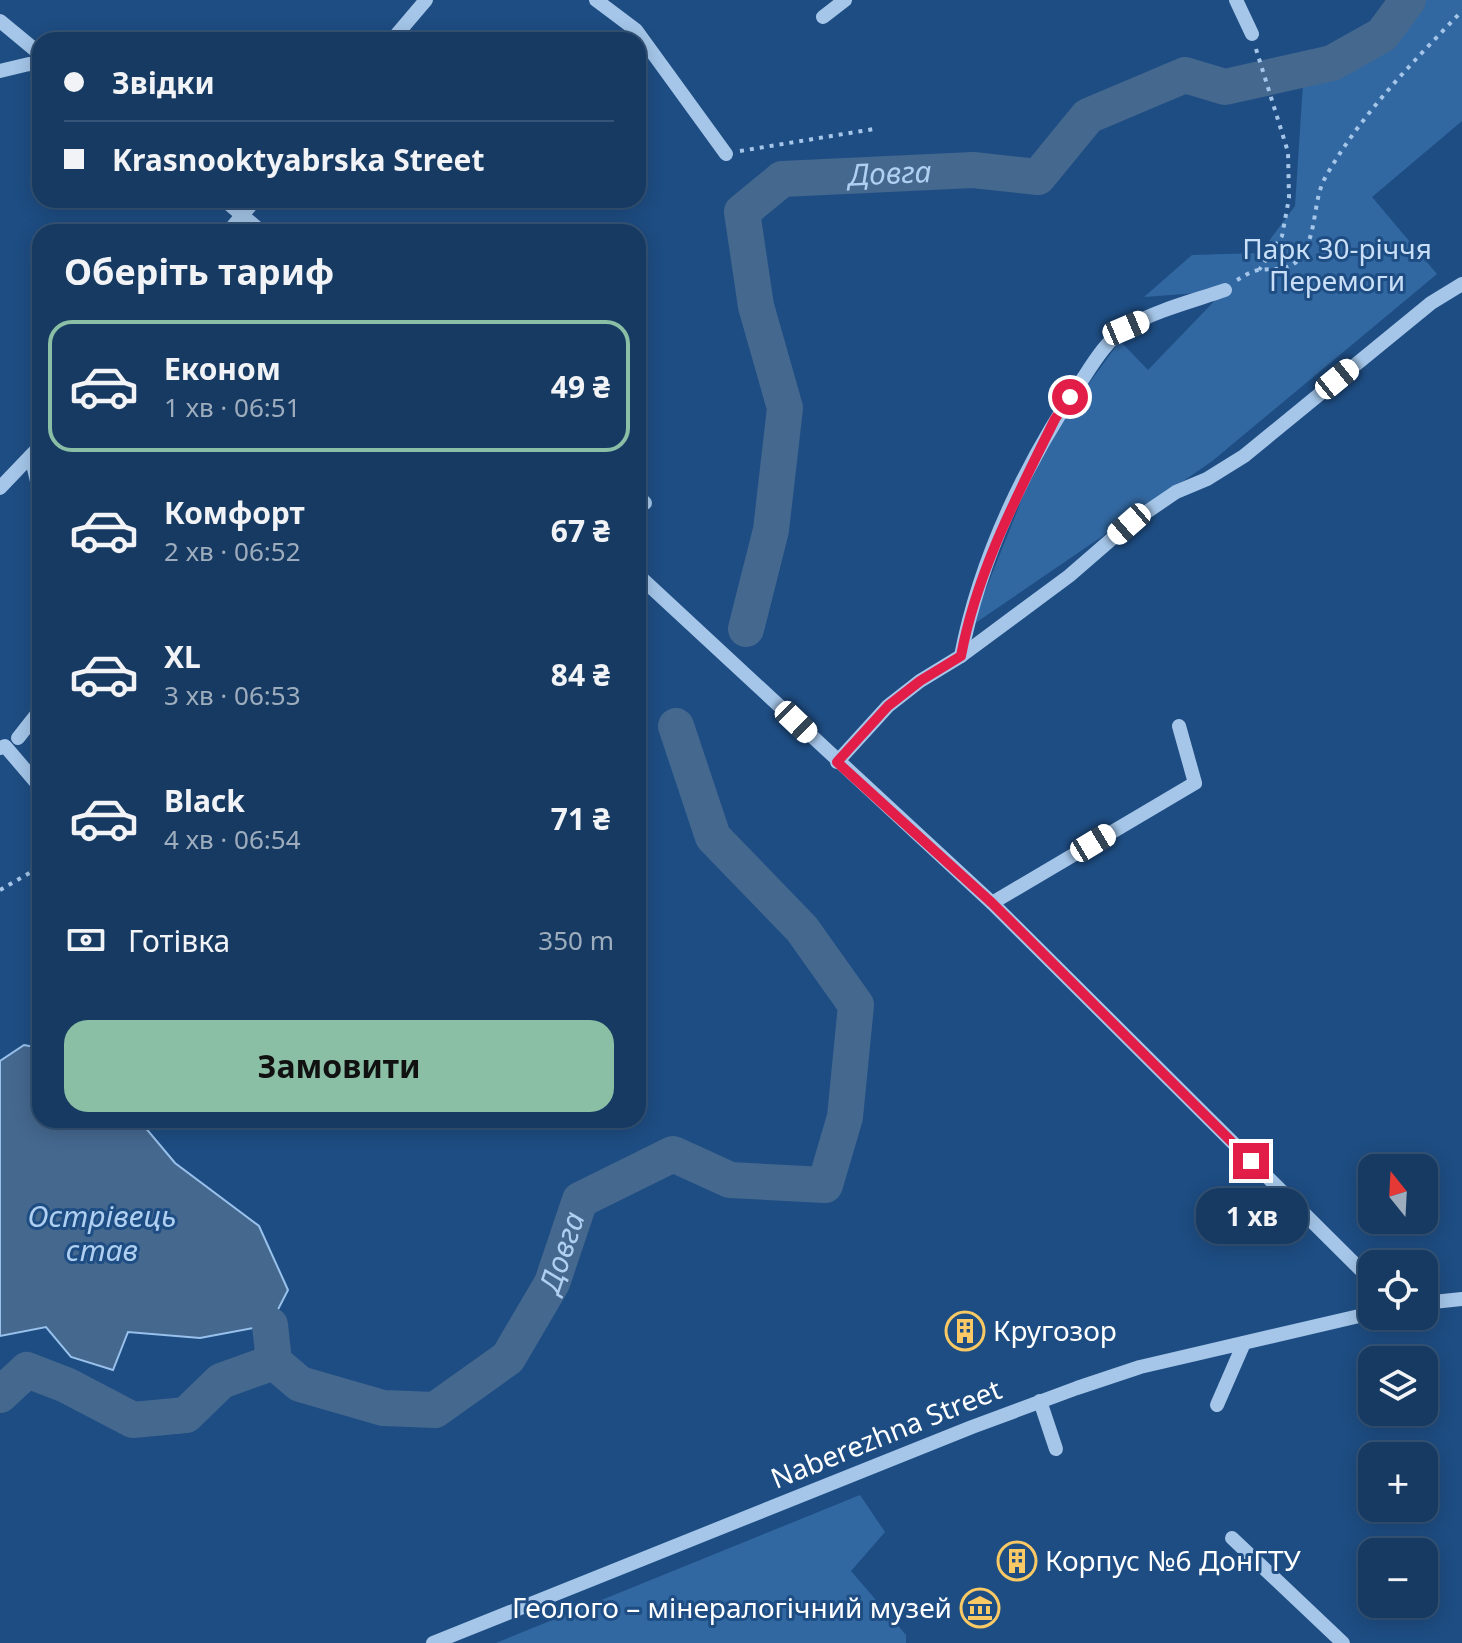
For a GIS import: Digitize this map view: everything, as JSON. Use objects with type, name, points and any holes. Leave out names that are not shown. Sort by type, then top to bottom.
[{"type":"street","points":[[399,32],[426,0]]},
{"type":"street","points":[[596,0],[637,32]]},
{"type":"street","points":[[823,17],[845,0]]},
{"type":"street","points":[[1236,0],[1252,34]]},
{"type":"street","points":[[0,21],[32,47]]},
{"type":"street","points":[[646,44],[726,154]]},
{"type":"street","points":[[0,71],[32,64]]},
{"type":"street","points":[[234,208],[253,224]]},
{"type":"street","points":[[235,224],[249,208]]},
{"type":"street","points":[[837,762],[888,706],[920,681],[961,656],[1069,576],[1129,524],[1176,492],[1207,479],[1244,456],[1431,303],[1462,284]]},
{"type":"street","points":[[961,656],[983,572],[1008,514],[1055,419],[1101,351],[1126,328],[1225,290]]},
{"type":"street","points":[[0,488],[32,455]]},
{"type":"street","points":[[646,583],[992,903],[1358,1267]]},
{"type":"street","points":[[18,738],[32,720]]},
{"type":"street","points":[[992,903],[1195,783],[1179,726]]},
{"type":"street","points":[[0,748],[5,746],[32,778]]},
{"type":"street","points":[[1438,1302],[1462,1299]]},
{"type":"street","name":"Naberezhna Street","points":[[433,1643],[1040,1401],[1140,1367],[1358,1316]]},
{"type":"street","points":[[1217,1405],[1244,1343]]},
{"type":"street","points":[[1040,1401],[1056,1449]]},
{"type":"street","points":[[1232,1538],[1343,1643]]},
{"type":"path","points":[[1225,290],[1238,279],[1259,270],[1280,270],[1298,261],[1308,243],[1324,180],[1352,136],[1411,65],[1462,11]]},
{"type":"path","points":[[1252,34],[1265,85],[1288,152],[1289,198],[1282,236],[1259,270]]},
{"type":"path","points":[[726,154],[874,129]]},
{"type":"path","points":[[0,890],[32,872]]},
{"type":"green space","name":"Парк 30-річчя Перемоги","points":[[1392,0],[1462,0],[1462,121],[1372,197],[1437,274],[1211,462],[971,626],[1028,484],[1068,412],[1120,341],[1148,370],[1224,291],[1144,297],[1192,255],[1260,253],[1295,206],[1304,69],[1389,10]]},
{"type":"green space","points":[[860,1495],[885,1532],[851,1571],[906,1635],[906,1643],[496,1643]]},
{"type":"water","name":"Острівець став","points":[[24,1045],[32,1046],[32,1128],[146,1128],[175,1163],[259,1226],[288,1290],[270,1325],[200,1338],[128,1332],[113,1370],[71,1357],[46,1327],[0,1336],[0,1061]]},
{"type":"waterway","name":"Довга","points":[[746,629],[771,530],[785,408],[756,306],[742,212],[782,179],[973,170],[1038,177],[1088,116],[1185,75],[1225,87],[1332,63],[1382,35],[1408,0]]},
{"type":"waterway","name":"Довга","points":[[0,1395],[27,1370],[66,1385],[133,1420],[186,1415],[221,1381],[274,1362],[300,1384],[383,1408],[435,1410],[508,1358],[552,1283],[580,1200],[673,1154],[730,1180],[825,1185],[845,1117],[856,1005],[802,929],[713,837],[676,726]]},
{"type":"waterway","points":[[270,1325],[274,1362]]},
{"type":"place","name":"Кругозор","points":[[965,1331]]},
{"type":"place","name":"Корпус №6 ДонГТУ","points":[[1017,1561]]},
{"type":"place","name":"Геолого – мінералогічний музей","points":[[980,1608]]},
{"type":"route","points":[[1070,397],[1055,419],[983,572],[961,656],[920,681],[888,706],[837,762],[992,903],[1251,1161]]}]
